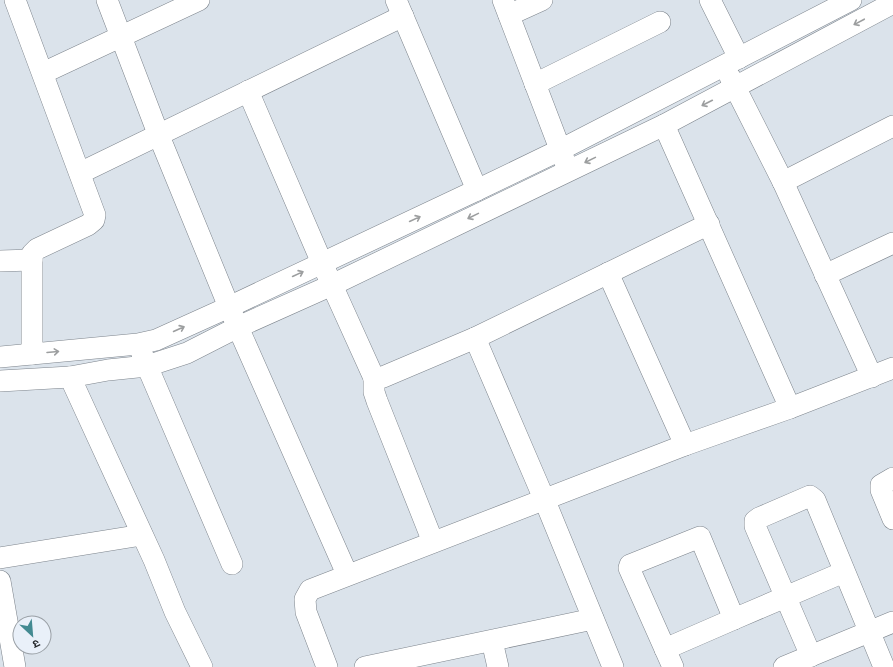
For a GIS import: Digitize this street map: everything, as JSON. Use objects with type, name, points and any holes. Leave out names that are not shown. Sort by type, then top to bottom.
[{"type":"street","points":[[15,0],[95,215],[94,220],[88,225],[37,249],[32,254],[32,354]]},
{"type":"street","points":[[107,0],[159,136],[229,307],[347,574]]},
{"type":"street","points":[[43,73],[199,0]]},
{"type":"street","points":[[542,0],[506,8],[568,171]]},
{"type":"street","points":[[710,0],[732,62],[736,88],[783,182],[872,377]]},
{"type":"street","points":[[0,357],[138,344],[156,340],[229,307],[560,150],[851,0]]},
{"type":"street","points":[[0,381],[70,377],[108,370],[147,366],[187,353],[238,327],[332,285],[664,125],[893,3]]},
{"type":"street","points":[[80,172],[159,136],[248,91],[399,8],[477,190]]},
{"type":"street","points":[[535,84],[660,22]]},
{"type":"street","points":[[248,91],[322,263],[374,378],[374,392],[377,401],[433,542]]},
{"type":"street","points":[[664,125],[790,408]]},
{"type":"street","points":[[783,182],[893,126]]},
{"type":"street","points":[[374,378],[383,377],[475,338],[709,224]]},
{"type":"street","points":[[825,275],[893,243]]},
{"type":"street","points":[[0,261],[32,260]]},
{"type":"street","points":[[608,273],[685,445]]},
{"type":"street","points":[[475,338],[545,500],[613,667]]},
{"type":"street","points":[[138,344],[232,564]]},
{"type":"street","points":[[327,667],[306,612],[305,599],[310,590],[347,574],[545,500],[685,445],[790,408],[893,368]]},
{"type":"street","points":[[70,377],[142,535],[175,612],[202,667]]},
{"type":"street","points":[[893,478],[881,485],[880,490],[893,519]]},
{"type":"street","points":[[811,656],[755,526],[755,521],[810,496],[813,497],[884,667]]},
{"type":"street","points":[[0,558],[142,535]]},
{"type":"street","points":[[734,619],[700,538],[630,565],[629,568],[669,658],[734,619],[844,572]]},
{"type":"street","points":[[0,581],[3,623],[15,667]]},
{"type":"street","points":[[365,667],[433,661],[492,641],[593,619]]},
{"type":"street","points":[[784,667],[893,622]]},
{"type":"street","points":[[492,641],[498,667]]}]
